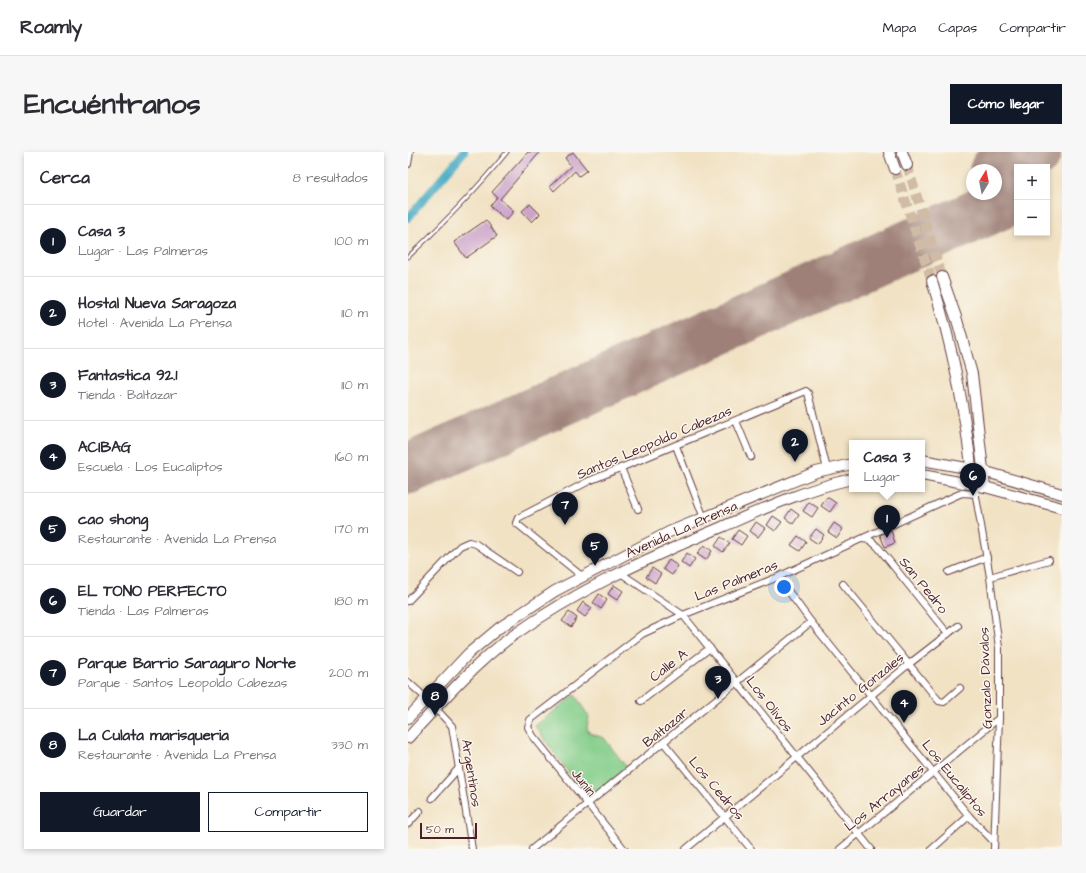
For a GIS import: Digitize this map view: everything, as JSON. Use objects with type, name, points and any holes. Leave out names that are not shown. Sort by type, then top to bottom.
[{"type":"main road","points":[[890,152],[895,169]]},
{"type":"main road","points":[[902,152],[907,166]]},
{"type":"main road","points":[[942,277],[957,320],[972,374],[985,487]]},
{"type":"main road","points":[[932,281],[946,325],[958,374],[974,489]]},
{"type":"main road","points":[[925,460],[971,468],[1062,494]]},
{"type":"main road","name":"Avenida La Prensa","points":[[408,718],[469,653],[499,628],[555,591],[669,532],[827,468],[849,464]]},
{"type":"main road","points":[[925,476],[974,489],[985,487],[1062,508]]},
{"type":"main road","name":"Avenida La Prensa","points":[[408,738],[435,708],[484,660],[510,638],[565,601],[619,572],[679,544],[773,504],[823,485],[849,480]]},
{"type":"street","points":[[408,164],[409,153]]},
{"type":"street","name":"Santos Leopoldo Cabezas","points":[[583,577],[516,523],[518,518],[589,481],[807,392],[827,468]]},
{"type":"street","points":[[736,421],[751,457]]},
{"type":"street","points":[[676,446],[704,518]]},
{"type":"street","points":[[621,468],[638,509]]},
{"type":"street","name":"Las Palmeras","points":[[528,727],[530,720],[642,634],[683,615],[778,577],[955,496],[974,489]]},
{"type":"street","name":"Gonzalo Dávalos","points":[[974,489],[990,577],[999,648],[999,718],[994,849]]},
{"type":"street","name":"San Pedro","points":[[862,539],[870,540],[878,547],[948,634]]},
{"type":"street","points":[[408,601],[460,546],[469,542],[476,544],[517,572]]},
{"type":"street","points":[[949,572],[987,558]]},
{"type":"street","points":[[990,577],[1049,560]]},
{"type":"street","name":"Los Olivos","points":[[619,572],[683,615],[871,849]]},
{"type":"street","name":"Los Eucaliptos","points":[[778,577],[811,622],[969,816],[994,842]]},
{"type":"street","points":[[843,584],[941,702],[960,688]]},
{"type":"street","name":"Baltazar","points":[[532,849],[738,683],[811,622]]},
{"type":"street","name":"Jacinto Gonzales","points":[[686,849],[871,694],[958,626]]},
{"type":"street","name":"Calle A","points":[[641,701],[710,648]]},
{"type":"street","points":[[408,682],[426,698]]},
{"type":"street","name":"Argentinos","points":[[426,698],[452,726],[472,849]]},
{"type":"street","name":"Los Arrayanes","points":[[840,849],[999,718]]},
{"type":"street","name":"Junín","points":[[528,727],[533,736],[587,805],[624,849]]},
{"type":"street","name":"Los Cedros","points":[[664,743],[751,849]]},
{"type":"street","points":[[432,798],[458,768]]},
{"type":"street","points":[[408,824],[420,811]]},
{"type":"street","points":[[932,849],[969,816]]},
{"type":"lane","points":[[408,257],[445,223],[507,152]]},
{"type":"green space","points":[[575,695],[589,717],[587,728],[589,733],[604,738],[627,768],[588,800],[535,726]]},
{"type":"building","points":[[528,152],[540,152],[500,199],[514,211],[506,220],[490,206],[497,197],[492,192]]},
{"type":"building","points":[[573,152],[587,170],[579,176],[575,171],[554,191],[550,186],[571,166],[565,158]]},
{"type":"building","points":[[530,204],[540,214],[532,222],[522,211]]},
{"type":"building","points":[[486,220],[497,236],[466,258],[454,242]]},
{"type":"building","points":[[827,497],[836,503],[830,512],[821,506]]},
{"type":"building","points":[[809,502],[818,508],[812,517],[803,511]]},
{"type":"building","points":[[791,509],[799,515],[793,524],[785,518]]},
{"type":"building","points":[[773,516],[782,522],[775,531],[767,525]]},
{"type":"building","points":[[756,522],[765,528],[758,537],[750,531]]},
{"type":"building","points":[[834,523],[843,529],[837,538],[828,532]]},
{"type":"building","points":[[816,529],[824,535],[818,544],[809,538]]},
{"type":"building","points":[[738,530],[747,536],[741,545],[732,539]]},
{"type":"building","points":[[891,530],[895,543],[885,547],[880,535]]},
{"type":"building","points":[[798,536],[806,542],[800,551],[791,545]]},
{"type":"building","points":[[721,537],[730,543],[723,552],[715,546]]},
{"type":"building","points":[[704,545],[712,551],[706,560],[697,554]]},
{"type":"building","points":[[687,553],[695,559],[689,568],[681,562]]},
{"type":"building","points":[[669,560],[678,566],[672,575],[663,569]]},
{"type":"building","points":[[652,568],[661,574],[655,583],[646,577]]},
{"type":"building","points":[[614,585],[623,591],[617,600],[608,594]]},
{"type":"building","points":[[599,594],[607,600],[601,609],[593,603]]},
{"type":"building","points":[[583,602],[592,608],[585,617],[577,611]]},
{"type":"building","points":[[569,612],[577,618],[571,627],[562,621]]},
{"type":"waterway","points":[[408,218],[464,152]]},
{"type":"runway","points":[[1002,167],[1036,152]]},
{"type":"runway","points":[[408,469],[1014,198]]},
{"type":"tunnel","points":[[907,165],[942,277]]},
{"type":"tunnel","points":[[895,169],[932,281]]},
{"type":"place","name":"Hostal Nueva Saragoza","points":[[795,462]]},
{"type":"place","name":"EL TONO PERFECTO","points":[[973,496]]},
{"type":"place","name":"Parque Barrio Saraguro Norte","points":[[565,525]]},
{"type":"place","name":"Casa 3","points":[[887,538]]},
{"type":"place","name":"cao shong","points":[[595,566]]},
{"type":"place","name":"Fantastica 92.1","points":[[718,699]]},
{"type":"place","name":"La Culata marisqueria","points":[[435,716]]},
{"type":"place","name":"ACIBAG","points":[[904,723]]}]
